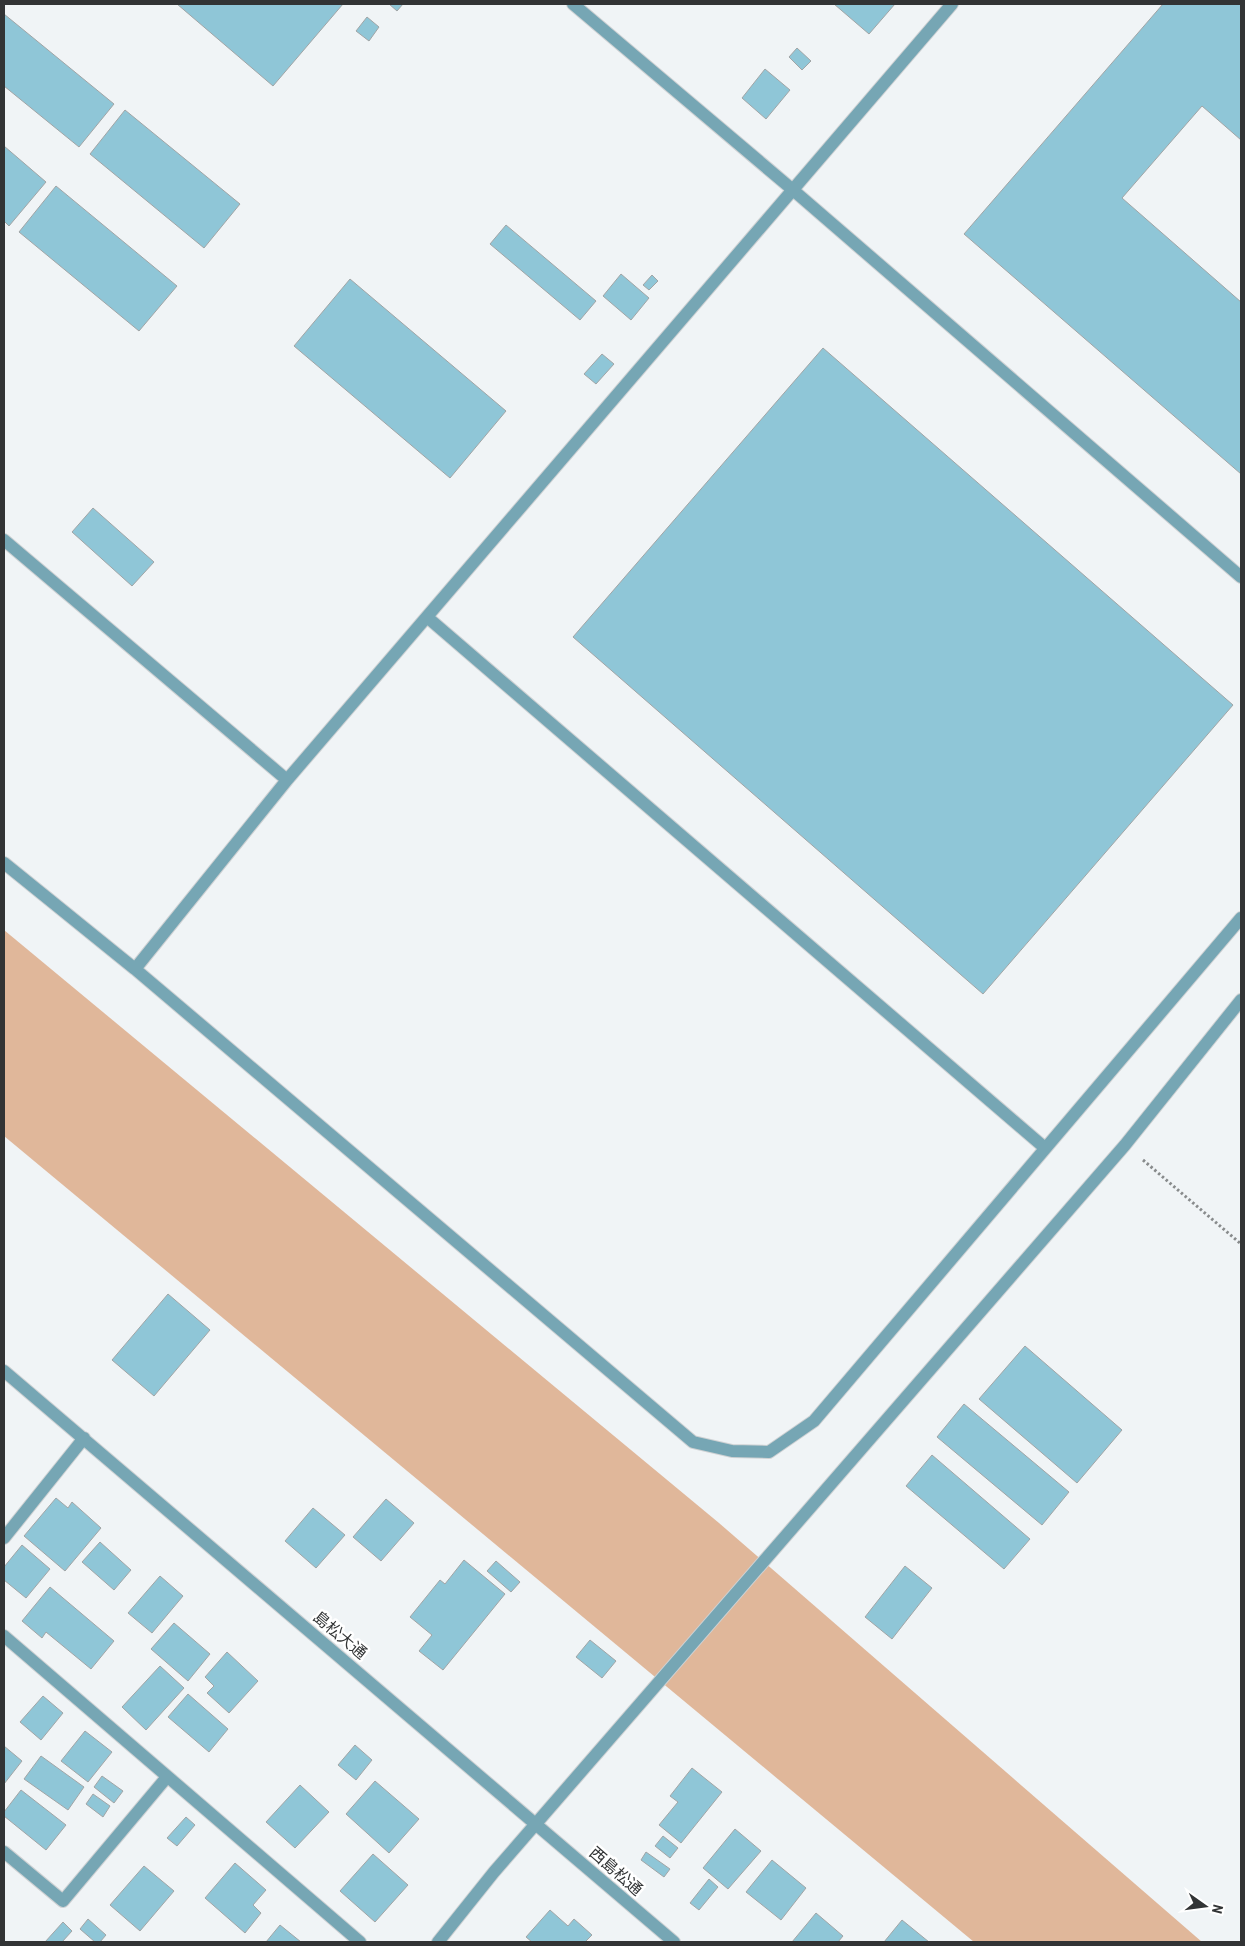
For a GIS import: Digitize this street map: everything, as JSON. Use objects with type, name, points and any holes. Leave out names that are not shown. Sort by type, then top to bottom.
[{"type":"street","points":[[573,4],[793,190],[1241,577]]},
{"type":"street","points":[[135,969],[286,780],[952,4]]},
{"type":"street","points":[[4,540],[286,780]]},
{"type":"street","points":[[426,617],[1045,1148]]},
{"type":"street","points":[[4,862],[135,969],[693,1442],[732,1451],[769,1452],[814,1421],[1241,918]]},
{"type":"street","points":[[438,1942],[494,1872],[1124,1145],[1241,1000]]},
{"type":"street","name":"島松大通","points":[[4,1371],[537,1824]]},
{"type":"street","points":[[4,1538],[84,1438]]},
{"type":"street","points":[[4,1636],[360,1942]]},
{"type":"street","points":[[4,1852],[63,1901],[168,1777]]},
{"type":"street","name":"西島松通","points":[[537,1824],[674,1942]]},
{"type":"path","points":[[1124,1145],[1241,1244]]},
{"type":"shaded area","points":[[4,930],[719,1523],[1202,1942],[974,1942],[4,1136]]},
{"type":"building","points":[[177,4],[343,4],[273,86]]},
{"type":"building","points":[[389,4],[403,4],[397,11]]},
{"type":"building","points":[[834,4],[895,4],[869,34]]},
{"type":"building","points":[[1163,4],[1241,4],[1241,140],[1202,106],[1122,198],[1241,302],[1241,474],[964,234]]},
{"type":"building","points":[[4,14],[114,104],[79,147],[4,86]]},
{"type":"building","points":[[367,17],[379,27],[369,41],[356,31]]},
{"type":"building","points":[[797,48],[811,61],[802,70],[789,57]]},
{"type":"building","points":[[765,69],[790,90],[766,119],[742,98]]},
{"type":"building","points":[[125,110],[240,204],[204,248],[90,154]]},
{"type":"building","points":[[4,146],[46,182],[9,226],[4,221]]},
{"type":"building","points":[[56,186],[177,286],[139,331],[19,232]]},
{"type":"building","points":[[506,225],[596,301],[580,320],[490,244]]},
{"type":"building","points":[[621,274],[649,298],[631,320],[603,296]]},
{"type":"building","points":[[652,275],[658,281],[649,290],[643,285]]},
{"type":"building","points":[[350,279],[506,411],[450,478],[294,346]]},
{"type":"building","points":[[823,348],[1233,705],[983,994],[573,637]]},
{"type":"building","points":[[602,354],[614,364],[596,384],[584,374]]},
{"type":"building","points":[[93,508],[154,562],[132,586],[72,532]]},
{"type":"building","points":[[168,1294],[210,1330],[154,1396],[112,1360]]},
{"type":"building","points":[[1025,1346],[1122,1430],[1077,1483],[979,1399]]},
{"type":"building","points":[[964,1404],[1069,1492],[1042,1525],[937,1437]]},
{"type":"building","points":[[932,1455],[1030,1539],[1004,1569],[906,1486]]},
{"type":"building","points":[[56,1498],[68,1508],[72,1502],[101,1528],[65,1571],[24,1536]]},
{"type":"building","points":[[386,1499],[414,1523],[381,1561],[353,1537]]},
{"type":"building","points":[[313,1508],[345,1535],[316,1568],[285,1541]]},
{"type":"building","points":[[100,1542],[131,1570],[114,1590],[82,1562]]},
{"type":"building","points":[[22,1545],[50,1569],[26,1598],[4,1580],[4,1567]]},
{"type":"building","points":[[464,1560],[505,1594],[443,1670],[419,1651],[432,1635],[410,1617],[440,1580],[445,1584]]},
{"type":"building","points":[[496,1561],[520,1582],[511,1592],[487,1571]]},
{"type":"building","points":[[905,1566],[932,1588],[892,1639],[865,1617]]},
{"type":"building","points":[[160,1576],[183,1596],[152,1633],[128,1613]]},
{"type":"building","points":[[50,1587],[114,1641],[91,1669],[46,1632],[42,1638],[22,1621]]},
{"type":"building","points":[[174,1623],[210,1654],[188,1681],[151,1649]]},
{"type":"building","points":[[590,1640],[616,1661],[602,1678],[576,1657]]},
{"type":"building","points":[[227,1652],[258,1681],[229,1713],[207,1693],[214,1686],[205,1677]]},
{"type":"building","points":[[160,1666],[184,1688],[146,1730],[122,1707]]},
{"type":"building","points":[[188,1694],[228,1729],[209,1752],[168,1717]]},
{"type":"building","points":[[43,1696],[63,1713],[41,1740],[20,1722]]},
{"type":"building","points":[[85,1731],[112,1752],[88,1782],[61,1761]]},
{"type":"building","points":[[355,1745],[372,1760],[356,1780],[338,1765]]},
{"type":"building","points":[[4,1746],[22,1761],[4,1784]]},
{"type":"building","points":[[41,1756],[84,1787],[68,1810],[24,1779]]},
{"type":"building","points":[[692,1768],[722,1792],[681,1843],[659,1825],[678,1802],[670,1796]]},
{"type":"building","points":[[102,1776],[123,1791],[114,1803],[94,1787]]},
{"type":"building","points":[[375,1781],[419,1819],[389,1853],[346,1814]]},
{"type":"building","points":[[300,1785],[329,1812],[295,1848],[266,1822]]},
{"type":"building","points":[[21,1790],[66,1825],[46,1850],[4,1816],[4,1812]]},
{"type":"building","points":[[93,1794],[110,1806],[103,1817],[86,1804]]},
{"type":"building","points":[[186,1817],[195,1825],[177,1846],[167,1838]]},
{"type":"building","points":[[735,1829],[761,1851],[728,1889],[703,1868]]},
{"type":"building","points":[[663,1836],[678,1848],[670,1858],[655,1846]]},
{"type":"building","points":[[646,1852],[670,1869],[664,1877],[641,1860]]},
{"type":"building","points":[[373,1854],[408,1885],[375,1922],[340,1891]]},
{"type":"building","points":[[772,1860],[806,1888],[781,1920],[746,1892]]},
{"type":"building","points":[[235,1863],[266,1890],[253,1905],[261,1913],[245,1933],[205,1898]]},
{"type":"building","points":[[144,1866],[174,1891],[140,1931],[110,1905]]},
{"type":"building","points":[[709,1879],[718,1887],[699,1910],[690,1903]]},
{"type":"building","points":[[550,1910],[568,1926],[574,1919],[592,1935],[585,1942],[532,1942],[526,1937]]},
{"type":"building","points":[[816,1913],[843,1936],[838,1942],[792,1942]]},
{"type":"building","points":[[88,1919],[106,1935],[100,1942],[95,1942],[80,1929]]},
{"type":"building","points":[[902,1920],[929,1942],[884,1942]]},
{"type":"building","points":[[63,1922],[72,1931],[62,1942],[45,1942]]},
{"type":"building","points":[[280,1925],[301,1942],[266,1942]]}]
